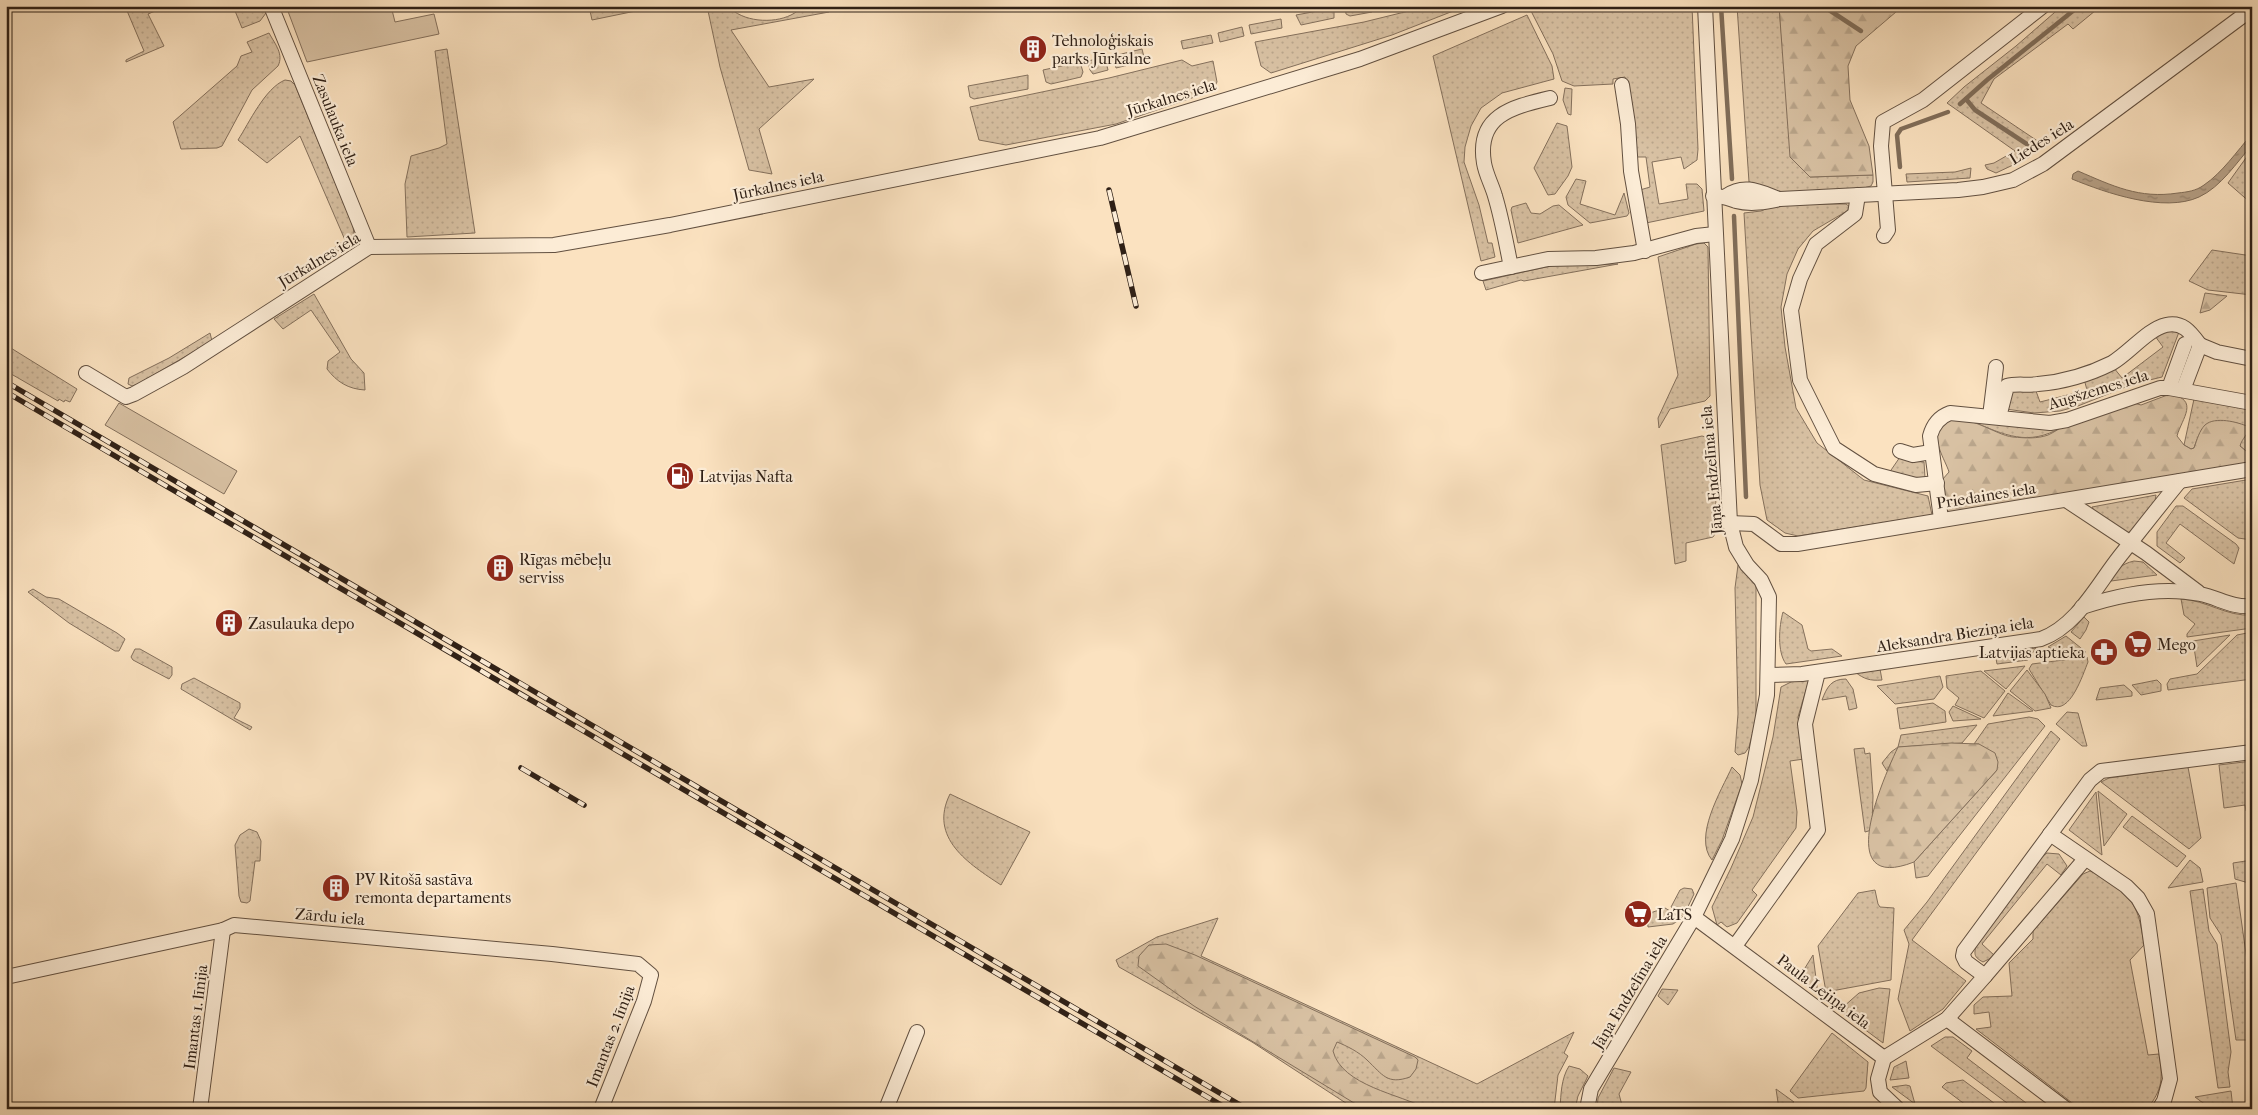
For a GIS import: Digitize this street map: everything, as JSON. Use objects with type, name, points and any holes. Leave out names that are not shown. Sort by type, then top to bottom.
[{"type":"street","name":"Zasulauka iela","points":[[271,6],[369,247]]},
{"type":"street","name":"Jūrkalnes iela","points":[[86,373],[126,397],[134,394],[183,367],[369,247],[554,245],[670,225],[1100,138],[1360,59],[1502,6]]},
{"type":"street","name":"Jāņa Endzelīna iela","points":[[1587,1109],[1591,1089],[1694,917],[1732,839],[1744,804],[1763,724],[1768,675],[1769,597],[1761,580],[1747,565],[1736,547],[1730,523],[1715,234],[1720,196],[1705,6]]},
{"type":"street","points":[[1884,236],[1888,230],[1881,146],[1883,122],[1886,118],[1924,100],[2043,6]]},
{"type":"street","name":"Liedes iela","points":[[1720,196],[1736,201],[1758,203],[1780,199],[1958,190],[1983,187],[2013,180],[2044,164],[2061,152],[2252,9]]},
{"type":"street","points":[[1622,85],[1628,124],[1631,170],[1646,251]]},
{"type":"street","points":[[1511,267],[1500,212],[1484,164],[1484,141],[1491,124],[1504,112],[1519,105],[1550,98]]},
{"type":"street","points":[[1858,195],[1855,214],[1816,244],[1800,279],[1791,310],[1800,380],[1834,448],[1874,474],[1916,485],[1937,483]]},
{"type":"street","points":[[1482,273],[1548,259],[1596,258],[1646,251],[1696,236],[1715,234]]},
{"type":"street","points":[[1994,417],[2007,386],[2036,385],[2080,376],[2111,363],[2160,327],[2175,324],[2184,327],[2200,344],[2217,352],[2252,359]]},
{"type":"street","points":[[2176,389],[2185,344]]},
{"type":"street","points":[[2176,389],[2200,344]]},
{"type":"street","points":[[1994,417],[1996,367]]},
{"type":"street","name":"Augšzemes iela","points":[[1941,519],[1930,436],[1932,427],[1944,415],[1958,413],[2050,423],[2067,420],[2145,392],[2176,389],[2252,403]]},
{"type":"street","points":[[1900,451],[1913,455],[1932,452]]},
{"type":"street","name":"Priedaines iela","points":[[1730,523],[1754,524],[1781,544],[1797,544],[2252,469]]},
{"type":"street","points":[[2082,607],[2180,481]]},
{"type":"street","points":[[2066,500],[2201,594]]},
{"type":"street","name":"Aleksandra Bieziņa iela","points":[[1768,675],[1818,672],[2041,639],[2062,629],[2082,607],[2109,598],[2172,590],[2201,594],[2239,608],[2252,606]]},
{"type":"street","points":[[1734,946],[1818,830],[1805,724],[1818,672]]},
{"type":"street","points":[[1985,976],[1966,962],[1963,956],[1964,951],[2090,780],[2101,771],[2252,752]]},
{"type":"street","points":[[2050,834],[2126,886],[2138,898],[2146,914],[2170,1079],[2164,1101],[2159,1109]]},
{"type":"street","points":[[1898,1109],[1880,1092],[1878,1079],[1884,1058],[1947,1019],[2085,859]]},
{"type":"street","name":"Paula Lejiņa iela","points":[[1694,917],[1884,1058]]},
{"type":"street","name":"Zārdu iela","points":[[6,977],[224,930],[234,925],[552,954],[638,964],[651,975]]},
{"type":"street","name":"Imantas 1. līnija","points":[[200,1109],[224,930]]},
{"type":"street","name":"Imantas 2. līnija","points":[[601,1109],[644,1001],[651,975]]},
{"type":"street","points":[[1947,1019],[2066,1109]]},
{"type":"street","points":[[886,1109],[917,1032]]},
{"type":"green space","points":[[125,6],[167,6],[148,14],[164,46],[126,62],[126,60],[144,51]]},
{"type":"green space","points":[[233,6],[263,6],[266,13],[260,21],[242,28]]},
{"type":"green space","points":[[286,6],[391,6],[395,22],[434,14],[439,34],[307,62]]},
{"type":"green space","points":[[589,6],[660,6],[592,20]]},
{"type":"green space","points":[[707,6],[728,6],[749,18],[776,20],[793,14],[804,6],[828,6],[829,12],[731,30],[769,87],[814,79],[759,129],[772,174],[749,170],[720,67]]},
{"type":"green space","points":[[1345,6],[1373,6],[1373,9],[1372,12],[1350,16],[1346,14]]},
{"type":"green space","points":[[1429,6],[1466,6],[1392,35],[1271,73],[1261,66],[1255,42],[1364,22]]},
{"type":"green space","points":[[1542,6],[1692,6],[1697,160],[1684,169],[1681,157],[1652,162],[1659,204],[1688,199],[1686,184],[1697,184],[1702,189],[1704,211],[1646,223],[1640,190],[1650,187],[1646,157],[1634,157],[1634,117],[1625,77],[1613,79],[1613,84],[1574,86],[1562,81],[1553,54],[1531,11]]},
{"type":"green space","points":[[1737,6],[1779,6],[1782,40],[1810,177],[1873,175],[1871,186],[1860,189],[1791,193],[1749,182]]},
{"type":"green space","points":[[1779,6],[1903,6],[1856,46],[1848,66],[1850,100],[1869,146],[1873,175],[1810,177],[1790,157]]},
{"type":"green space","points":[[2062,6],[2101,6],[2073,29],[2068,24],[1994,79],[1981,103],[2039,142],[2030,157],[1996,173],[1987,169],[1985,165],[1994,163],[2015,151],[1947,103]]},
{"type":"green space","points":[[1334,8],[1334,18],[1301,25],[1296,15]]},
{"type":"green space","points":[[1527,15],[1552,66],[1554,79],[1502,93],[1481,108],[1471,126],[1465,147],[1464,162],[1479,205],[1488,243],[1492,243],[1495,257],[1481,261],[1433,56]]},
{"type":"green space","points":[[1281,19],[1282,28],[1251,34],[1249,25]]},
{"type":"green space","points":[[1242,27],[1244,36],[1220,42],[1218,33]]},
{"type":"green space","points":[[269,33],[276,45],[280,62],[252,90],[222,146],[217,148],[181,149],[173,122],[237,66],[241,56],[252,52],[247,42]]},
{"type":"green space","points":[[1211,35],[1213,43],[1183,49],[1181,41]]},
{"type":"green space","points":[[447,49],[475,233],[407,237],[405,184],[411,156],[447,144],[435,51]]},
{"type":"green space","points":[[1142,49],[1145,61],[1116,68],[1113,56]]},
{"type":"green space","points":[[1105,57],[1108,70],[1093,74],[1088,61]]},
{"type":"green space","points":[[1182,60],[1192,66],[1213,61],[1217,82],[1212,91],[1116,124],[1006,145],[979,140],[970,107],[1109,78]]},
{"type":"green space","points":[[1080,62],[1083,72],[1081,77],[1051,84],[1046,82],[1043,70]]},
{"type":"green space","points":[[1028,75],[1028,89],[974,99],[970,97],[968,86]]},
{"type":"green space","points":[[285,80],[291,81],[295,85],[353,226],[354,235],[344,247],[284,287],[282,285],[345,240],[300,136],[267,163],[238,140],[264,98],[278,84]]},
{"type":"green space","points":[[1565,88],[1572,89],[1571,115],[1568,114],[1563,100]]},
{"type":"green space","points":[[1557,123],[1567,126],[1572,167],[1555,194],[1548,195],[1534,168]]},
{"type":"green space","points":[[2248,155],[2252,165],[2252,204],[2228,183]]},
{"type":"green space","points":[[1971,168],[1970,178],[1907,182],[1906,174],[1955,172]]},
{"type":"green space","points":[[1576,179],[1586,181],[1580,204],[1615,215],[1624,193],[1629,213],[1627,216],[1590,223],[1568,205],[1566,197]]},
{"type":"green space","points":[[1526,203],[1531,213],[1540,214],[1553,206],[1559,205],[1583,225],[1518,243],[1511,210],[1512,207]]},
{"type":"green space","points":[[1846,204],[1850,207],[1847,211],[1813,231],[1798,249],[1787,274],[1781,307],[1785,347],[1796,408],[1817,443],[1864,480],[1928,496],[1932,515],[1798,536],[1785,533],[1767,520],[1760,485],[1744,213],[1761,211],[1775,205]]},
{"type":"green space","points":[[1704,243],[1708,247],[1710,396],[1705,401],[1670,409],[1659,428],[1658,418],[1678,375],[1658,257]]},
{"type":"green space","points":[[2212,250],[2252,256],[2252,295],[2208,290],[2189,281]]},
{"type":"green space","points":[[1618,264],[1521,280],[1486,290],[1483,281],[1555,265]]},
{"type":"green space","points":[[2205,293],[2227,296],[2210,310],[2200,313]]},
{"type":"green space","points":[[314,294],[351,359],[364,373],[365,390],[343,384],[327,369],[328,361],[340,352],[311,310],[283,329],[274,319]]},
{"type":"green space","points":[[2169,330],[2179,332],[2162,377],[2133,384],[2078,406],[2060,411],[2034,413],[2006,409],[2013,388],[2036,391],[2040,402],[2087,390],[2084,379],[2114,368],[2122,378],[2163,347],[2155,336]]},
{"type":"green space","points":[[210,333],[212,341],[138,384],[132,386],[128,384],[129,378],[169,358]]},
{"type":"green space","points":[[6,345],[77,389],[70,402],[65,400],[64,402],[59,399],[58,401],[6,371]]},
{"type":"green space","points":[[2170,394],[2179,397],[2187,405],[2187,411],[2177,436],[2184,445],[2191,449],[2194,448],[2201,430],[2209,422],[2220,420],[2239,423],[2249,427],[2240,446],[2246,451],[2252,451],[2252,465],[1950,513],[1947,510],[1943,498],[1942,480],[1949,472],[1937,436],[1942,425],[1949,420],[1967,420],[2013,437],[2035,438],[2048,435],[2065,425],[2084,418],[2134,403],[2141,405]]},
{"type":"green space","points":[[2194,399],[2252,410],[2252,451],[2246,451],[2240,446],[2241,439],[2249,431],[2244,426],[2221,421],[2205,427],[2194,448],[2191,449],[2184,445]]},
{"type":"green space","points":[[119,403],[237,471],[224,494],[105,425]]},
{"type":"green space","points":[[1971,421],[2062,427],[2050,433],[2027,438],[1995,431]]},
{"type":"green space","points":[[1702,436],[1709,438],[1711,444],[1718,529],[1713,537],[1686,543],[1686,561],[1675,564],[1661,445]]},
{"type":"green space","points":[[1900,457],[1910,461],[1924,462],[1925,478],[1909,478],[1889,473]]},
{"type":"green space","points":[[2252,479],[2252,540],[2238,538],[2184,498],[2192,489]]},
{"type":"green space","points":[[2156,495],[2155,501],[2133,531],[2126,533],[2095,512],[2092,507]]},
{"type":"green space","points":[[2176,506],[2183,506],[2236,544],[2239,548],[2234,564],[2180,524],[2166,543],[2185,558],[2180,563],[2157,546],[2157,532]]},
{"type":"green space","points":[[2134,561],[2143,562],[2157,575],[2111,581],[2120,568]]},
{"type":"green space","points":[[1738,565],[1756,586],[1756,720],[1749,747],[1745,753],[1738,755],[1735,752],[1738,714],[1735,588]]},
{"type":"green space","points":[[33,589],[46,597],[59,599],[117,633],[125,639],[119,651],[115,651],[69,623],[28,592]]},
{"type":"green space","points":[[2181,599],[2199,602],[2225,611],[2252,615],[2252,628],[2187,637],[2187,634],[2195,624],[2184,615]]},
{"type":"green space","points":[[1783,612],[1802,625],[1808,649],[1811,651],[1832,649],[1842,656],[1786,664],[1780,646]]},
{"type":"green space","points":[[2084,617],[2089,622],[2080,639],[2071,632]]},
{"type":"green space","points":[[2252,632],[2252,679],[2168,690],[2167,684],[2170,679],[2197,674],[2237,635]]},
{"type":"green space","points":[[2230,635],[2197,667],[2193,641]]},
{"type":"green space","points":[[2066,636],[2086,652],[2066,655],[2048,647]]},
{"type":"green space","points":[[2036,648],[2028,660],[1997,664],[1995,653]]},
{"type":"green space","points":[[135,649],[140,649],[172,667],[172,675],[169,679],[133,660],[131,657]]},
{"type":"green space","points":[[2087,657],[2088,662],[2083,675],[2070,699],[2064,705],[2058,707],[2051,705],[2029,669],[2032,664]]},
{"type":"green space","points":[[2025,666],[2006,689],[1984,671]]},
{"type":"green space","points":[[1880,669],[1882,680],[1867,679],[1855,672]]},
{"type":"green space","points":[[2027,670],[2045,694],[2051,708],[2035,711],[2010,691]]},
{"type":"green space","points":[[1981,671],[2005,691],[1984,718],[1955,705],[1959,698],[1947,688],[1946,676]]},
{"type":"green space","points":[[1940,676],[1943,687],[1934,699],[1895,704],[1877,686]]},
{"type":"green space","points":[[194,678],[240,703],[240,708],[234,718],[252,727],[250,730],[181,689],[182,684]]},
{"type":"green space","points":[[1846,679],[1853,689],[1857,708],[1849,710],[1846,696],[1822,700],[1833,682]]},
{"type":"green space","points":[[1809,680],[1798,717],[1804,759],[1790,761],[1797,812],[1796,828],[1752,890],[1757,895],[1737,923],[1727,927],[1721,922],[1717,925],[1712,907],[1753,817],[1773,737],[1781,687],[1793,681]]},
{"type":"green space","points":[[2157,680],[2161,684],[2161,691],[2141,695],[2132,685]]},
{"type":"green space","points":[[2124,685],[2132,692],[2132,696],[2096,700],[2100,688]]},
{"type":"green space","points":[[2008,693],[2033,711],[1993,716]]},
{"type":"green space","points":[[1933,703],[1945,711],[1946,722],[1900,729],[1897,708]]},
{"type":"green space","points":[[1953,706],[1981,719],[1953,721],[1949,712]]},
{"type":"green space","points":[[2067,712],[2078,713],[2087,746],[2082,746],[2056,724]]},
{"type":"green space","points":[[2029,717],[2038,719],[2045,726],[1928,876],[1916,878],[1914,862],[1997,770],[1979,744],[1974,744],[1988,724]]},
{"type":"green space","points":[[1977,725],[1962,743],[1899,747],[1887,771],[1882,763],[1898,747],[1901,735]]},
{"type":"green space","points":[[2051,731],[2060,739],[1912,940],[1966,981],[1943,1009],[1910,1031],[1898,999],[1909,944],[1904,930],[1927,902]]},
{"type":"green space","points":[[1951,743],[1979,744],[1995,753],[1998,762],[1997,770],[1914,862],[1889,868],[1875,862],[1869,848],[1870,829],[1875,806],[1898,747]]},
{"type":"green space","points":[[1864,748],[1865,754],[1870,753],[1873,796],[1872,830],[1865,832],[1854,749]]},
{"type":"green space","points":[[2252,761],[2252,811],[2246,811],[2245,805],[2224,808],[2219,765]]},
{"type":"green space","points":[[1732,767],[1740,775],[1742,784],[1722,840],[1712,860],[1707,850],[1707,827],[1716,801]]},
{"type":"green space","points":[[2188,767],[2201,838],[2189,849],[2101,782],[2109,778]]},
{"type":"green space","points":[[2098,791],[2127,814],[2104,846]]},
{"type":"green space","points":[[2096,792],[2102,855],[2069,830]]},
{"type":"green space","points":[[950,794],[1030,832],[1001,885],[965,859],[948,837],[944,824],[945,810]]},
{"type":"green space","points":[[2132,816],[2186,856],[2177,867],[2123,827]]},
{"type":"green space","points":[[249,829],[257,832],[261,841],[260,861],[255,861],[250,901],[247,903],[241,902],[239,896],[235,845],[240,835]]},
{"type":"green space","points":[[2047,853],[2059,854],[2067,866],[2061,875],[2047,864],[1982,944],[1995,956],[1983,962],[1975,954],[1977,943],[2038,860]]},
{"type":"green space","points":[[2190,860],[2200,868],[2203,882],[2168,888]]},
{"type":"green space","points":[[2252,860],[2252,884],[2235,879],[2233,863]]},
{"type":"green space","points":[[2090,871],[2103,877],[2126,896],[2135,909],[2140,924],[2144,945],[2130,960],[2148,1055],[2159,1054],[2161,1070],[2159,1089],[2147,1109],[2080,1109],[1976,1029],[1991,1027],[1989,1012],[1974,1014],[1974,1005],[1983,997],[2012,996],[2009,963],[2033,939],[2033,931],[2083,874]]},
{"type":"green space","points":[[2236,883],[2252,996],[2252,1040],[2236,1040],[2221,935],[2210,918],[2207,888]]},
{"type":"green space","points":[[1684,888],[1692,889],[1694,894],[1683,917],[1671,907],[1680,890]]},
{"type":"green space","points":[[2203,889],[2209,931],[2217,944],[2231,1052],[2228,1072],[2230,1087],[2218,1088],[2190,891]]},
{"type":"green space","points":[[1875,890],[1880,907],[1894,908],[1891,980],[1826,992],[1818,946],[1858,893]]},
{"type":"green space","points":[[1665,908],[1682,918],[1673,924],[1648,927],[1647,914]]},
{"type":"green space","points":[[1218,918],[1201,956],[1477,1084],[1574,1032],[1564,1053],[1568,1056],[1558,1075],[1554,1109],[1355,1109],[1252,1042],[1119,967],[1116,960],[1157,937]]},
{"type":"green space","points":[[1166,944],[1195,955],[1415,1057],[1418,1060],[1416,1069],[1410,1077],[1396,1080],[1386,1077],[1360,1054],[1345,1045],[1337,1042],[1333,1051],[1339,1063],[1348,1073],[1360,1081],[1427,1109],[1364,1109],[1194,1006],[1138,966],[1139,956],[1149,945]]},
{"type":"green space","points":[[1813,955],[1818,994],[1800,976]]},
{"type":"green space","points":[[1879,988],[1890,989],[1883,1043],[1844,1014],[1842,1008],[1859,993]]},
{"type":"green space","points":[[1662,989],[1678,990],[1668,1005],[1658,996]]},
{"type":"green space","points":[[1832,1033],[1868,1062],[1866,1088],[1864,1091],[1798,1098],[1790,1091]]},
{"type":"green space","points":[[1945,1037],[1953,1037],[1972,1051],[1967,1058],[2034,1109],[2015,1109],[1931,1046]]},
{"type":"green space","points":[[1906,1061],[1909,1078],[1890,1080],[1894,1067]]},
{"type":"green space","points":[[1569,1066],[1580,1069],[1588,1076],[1578,1096],[1575,1109],[1560,1109],[1563,1081]]},
{"type":"green space","points":[[1614,1068],[1631,1072],[1619,1094],[1623,1109],[1597,1109],[1598,1098]]},
{"type":"green space","points":[[1963,1080],[2002,1109],[1971,1109],[1942,1087],[1946,1083]]},
{"type":"green space","points":[[1910,1086],[1915,1104],[1892,1087]]},
{"type":"green space","points":[[1776,1089],[1794,1102],[1786,1109],[1779,1109]]},
{"type":"green space","points":[[2231,1091],[2233,1109],[2211,1109],[2195,1097]]},
{"type":"water","points":[[2252,134],[2252,145],[2221,181],[2207,193],[2185,201],[2169,203],[2135,199],[2101,190],[2072,179],[2073,174],[2078,171],[2138,193],[2164,194],[2191,191],[2211,180]]},
{"type":"waterway","points":[[1721,6],[1732,179]]},
{"type":"waterway","points":[[1823,6],[1861,31]]},
{"type":"waterway","points":[[1960,104],[2079,6]]},
{"type":"waterway","points":[[1966,99],[1975,110],[2036,150]]},
{"type":"waterway","points":[[1900,167],[1897,135],[1901,129],[1948,112]]},
{"type":"waterway","points":[[1734,216],[1746,497]]},
{"type":"railway","points":[[1109,190],[1136,306]]},
{"type":"railway","points":[[6,382],[1247,1109]]},
{"type":"railway","points":[[6,392],[1228,1109]]},
{"type":"railway","points":[[521,768],[584,805]]},
{"type":"place","name":"Tehnoloģiskais parks Jūrkalne","points":[[1033,49]]},
{"type":"place","name":"Latvijas Nafta","points":[[680,476]]},
{"type":"place","name":"Rīgas mēbeļu serviss","points":[[500,568]]},
{"type":"place","name":"Zasulauka depo","points":[[229,623]]},
{"type":"place","name":"Mego","points":[[2138,644]]},
{"type":"place","name":"Latvijas aptieka","points":[[2104,652]]},
{"type":"place","name":"PV Ritošā sastāva remonta departaments","points":[[336,888]]},
{"type":"place","name":"LaTS","points":[[1638,914]]}]
